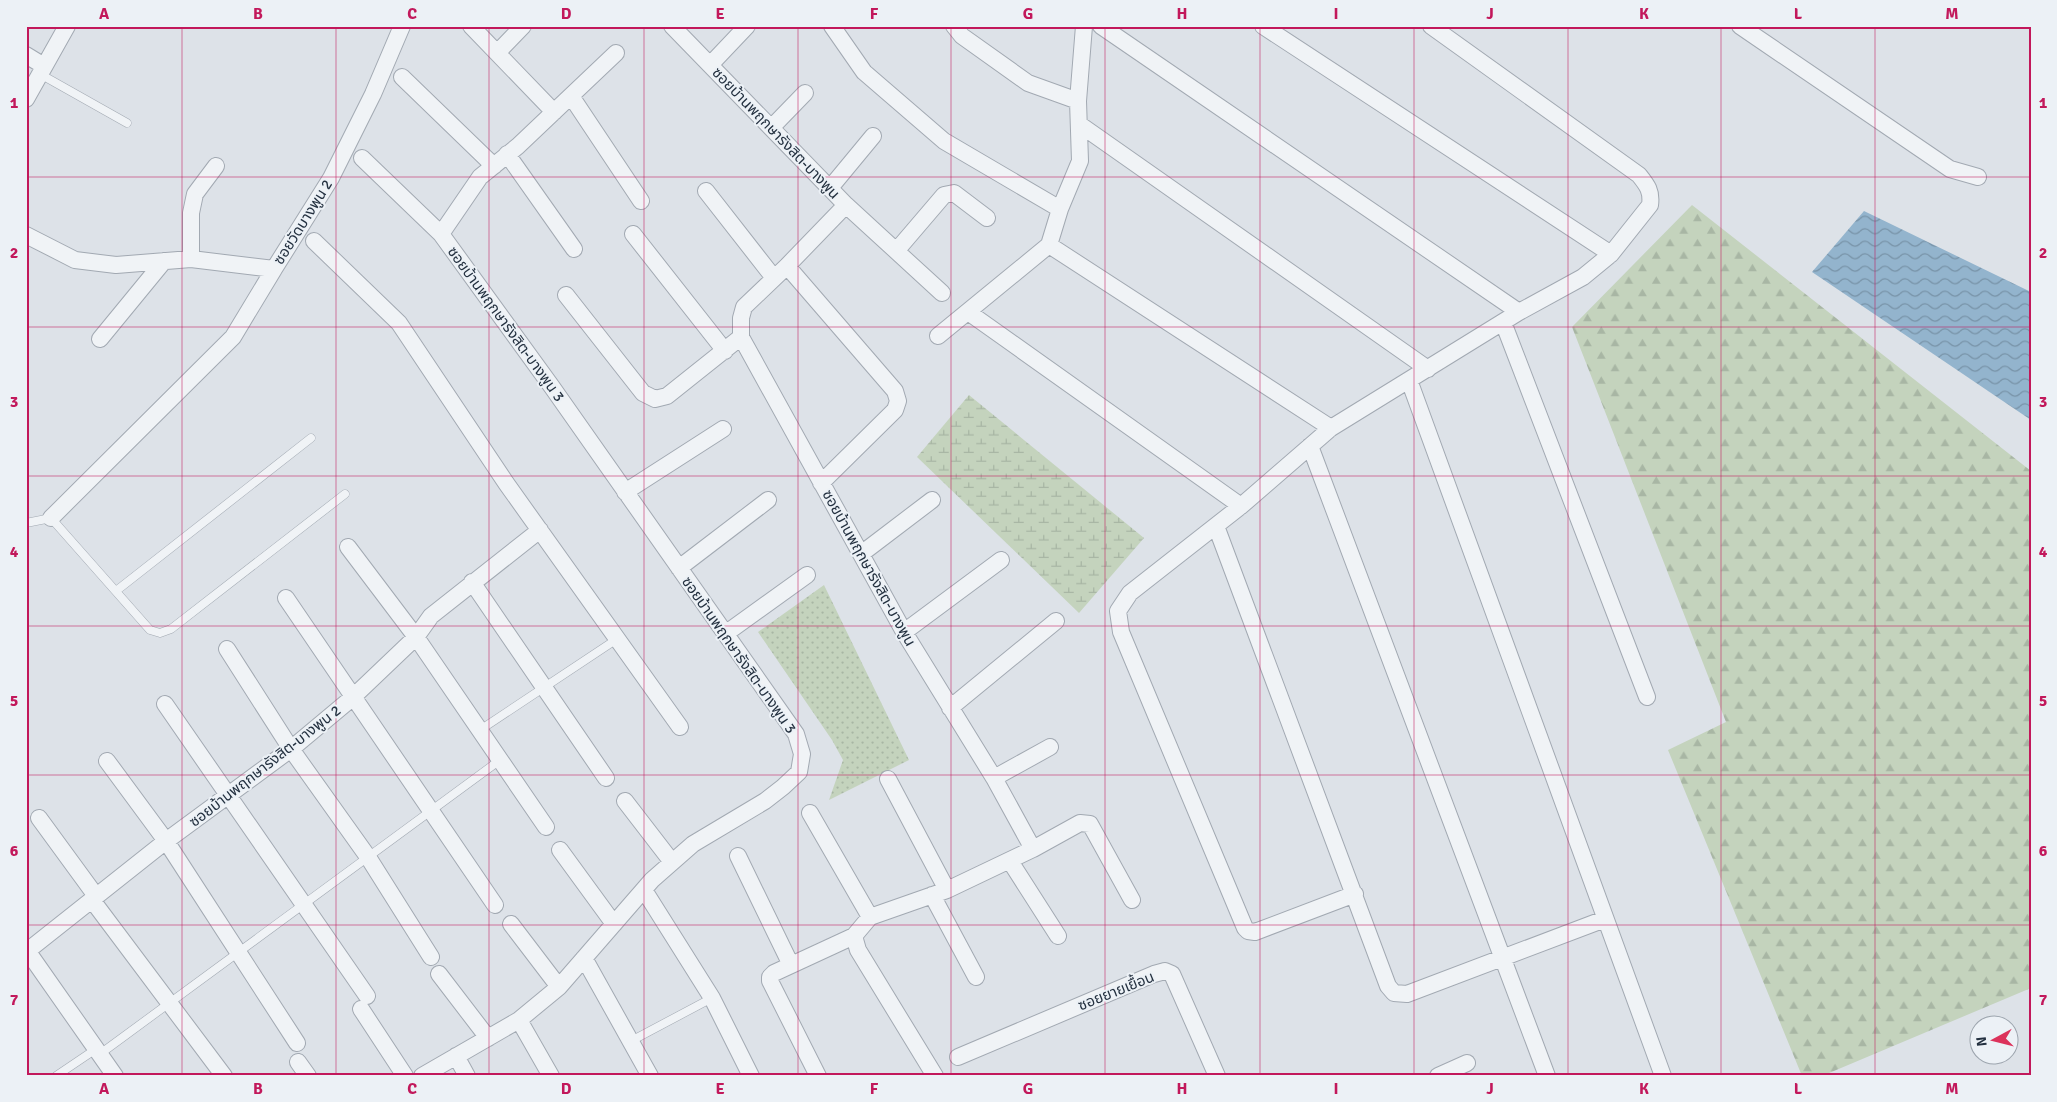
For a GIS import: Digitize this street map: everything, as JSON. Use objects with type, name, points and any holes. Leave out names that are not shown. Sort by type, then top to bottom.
[{"type":"street","points":[[26,99],[67,26]]},
{"type":"street","name":"ซอยวัดบางพูน 2","points":[[26,234],[75,260],[116,264],[164,261],[191,251],[274,269],[331,178],[373,94],[402,26]]},
{"type":"street","points":[[471,26],[554,112]]},
{"type":"street","points":[[497,53],[523,26]]},
{"type":"street","name":"ซอยบ้านพฤกษารังสิต-บางพูน","points":[[672,26],[846,205],[744,307],[741,318],[741,338],[904,632],[994,778],[1033,849]]},
{"type":"street","points":[[710,65],[746,26]]},
{"type":"street","points":[[832,26],[864,72],[944,141],[1060,209]]},
{"type":"street","points":[[954,26],[962,36],[1028,83],[1078,100]]},
{"type":"street","points":[[938,336],[1049,245],[1060,209],[1080,161],[1078,100],[1084,26]]},
{"type":"street","points":[[1101,26],[1519,312]]},
{"type":"street","points":[[1263,26],[1611,254]]},
{"type":"street","points":[[1355,894],[1255,932],[1248,932],[1121,632],[1118,611],[1130,593],[1241,506],[1330,428],[1519,312],[1583,277],[1611,254],[1650,205],[1651,195],[1647,186],[1638,175],[1432,26]]},
{"type":"street","points":[[1740,26],[1950,170],[1978,177]]},
{"type":"street","points":[[441,234],[480,177],[554,112],[616,53]]},
{"type":"street","points":[[26,55],[42,70]]},
{"type":"street","points":[[402,77],[494,166]]},
{"type":"street","points":[[772,127],[805,93]]},
{"type":"street","points":[[571,96],[641,201]]},
{"type":"street","points":[[1079,124],[1428,369]]},
{"type":"street","points":[[830,188],[873,136]]},
{"type":"street","points":[[507,154],[574,249]]},
{"type":"street","name":"ซอยบ้านพฤกษารังสิต-บางพูน 3","points":[[362,158],[441,234],[796,734],[802,754],[799,772],[765,801],[693,844],[672,862],[644,890],[559,987],[519,1020],[422,1076]]},
{"type":"street","points":[[191,251],[191,213],[195,194],[216,166]]},
{"type":"street","points":[[706,191],[774,278]]},
{"type":"street","points":[[897,250],[944,195],[948,193],[954,193],[987,218]]},
{"type":"street","points":[[846,205],[942,293]]},
{"type":"street","points":[[633,234],[725,351]]},
{"type":"street","points":[[314,241],[399,324],[540,530],[680,727]]},
{"type":"street","points":[[1049,245],[1330,428]]},
{"type":"street","points":[[100,340],[164,261]]},
{"type":"street","points":[[787,266],[895,391],[898,401],[895,410],[821,483]]},
{"type":"street","points":[[51,518],[232,337],[274,269]]},
{"type":"street","points":[[566,295],[643,393],[655,399],[667,396],[741,338]]},
{"type":"street","points":[[968,312],[1241,506]]},
{"type":"street","points":[[1504,322],[1647,698]]},
{"type":"street","points":[[1409,380],[1663,1076]]},
{"type":"street","points":[[625,492],[723,428]]},
{"type":"street","points":[[1310,446],[1547,1076]]},
{"type":"street","points":[[679,568],[768,500]]},
{"type":"street","points":[[861,554],[932,500]]},
{"type":"street","points":[[1216,526],[1388,986],[1394,993],[1407,994],[1606,919]]},
{"type":"street","name":"ซอยบ้านพฤกษารังสิต-บางพูน 2","points":[[27,951],[166,841],[291,749],[352,698],[416,637],[431,616],[540,530]]},
{"type":"street","points":[[348,547],[416,637],[546,827]]},
{"type":"street","points":[[904,632],[1001,560]]},
{"type":"street","points":[[725,634],[808,575]]},
{"type":"street","points":[[472,582],[606,778]]},
{"type":"street","points":[[286,598],[352,698],[432,810],[495,905]]},
{"type":"street","points":[[950,708],[1056,621]]},
{"type":"street","points":[[227,649],[291,749],[368,857],[432,957]]},
{"type":"street","points":[[165,704],[304,904],[364,1002],[405,1076]]},
{"type":"street","points":[[994,778],[1050,747]]},
{"type":"street","points":[[107,761],[166,841],[297,1043]]},
{"type":"street","points":[[888,779],[976,977]]},
{"type":"street","points":[[625,800],[672,862]]},
{"type":"street","points":[[810,813],[870,917]]},
{"type":"street","points":[[39,818],[169,1003],[224,1076]]},
{"type":"street","points":[[818,1076],[770,981],[770,977],[774,973],[854,936],[870,917],[939,892],[1010,861],[1080,823],[1090,824],[1132,900]]},
{"type":"street","points":[[560,850],[614,924]]},
{"type":"street","points":[[738,856],[791,965]]},
{"type":"street","points":[[1010,861],[1058,936]]},
{"type":"street","points":[[644,890],[712,998],[751,1076]]},
{"type":"street","points":[[511,924],[559,987]]},
{"type":"street","points":[[854,936],[858,950],[935,1076]]},
{"type":"street","points":[[27,951],[116,1076]]},
{"type":"street","points":[[584,958],[650,1076]]},
{"type":"street","name":"ซอยยายเยื้อน","points":[[958,1057],[1165,971],[1172,974],[1217,1076]]},
{"type":"street","points":[[439,974],[488,1038]]},
{"type":"street","points":[[519,1020],[551,1076]]},
{"type":"street","points":[[456,1056],[467,1076]]},
{"type":"street","points":[[298,1062],[308,1076]]},
{"type":"street","points":[[1438,1076],[1467,1063]]},
{"type":"lane","points":[[42,70],[127,123]]},
{"type":"lane","points":[[116,591],[311,438]]},
{"type":"lane","points":[[26,523],[51,518],[150,630],[160,633],[171,628],[345,494]]},
{"type":"lane","points":[[480,730],[617,639]]},
{"type":"lane","points":[[56,1076],[98,1051],[169,1003],[500,760]]},
{"type":"lane","points":[[631,1042],[712,998]]},
{"type":"green space","points":[[1692,205],[2031,471],[2031,988],[1822,1076],[1802,1076],[1668,750],[1726,722],[1572,327]]},
{"type":"green space","points":[[969,395],[1144,538],[1079,613],[917,457]]},
{"type":"green space","points":[[824,585],[909,760],[829,800],[843,760],[832,740],[758,632]]},
{"type":"water","points":[[1864,211],[2031,292],[2031,420],[1812,272]]}]
